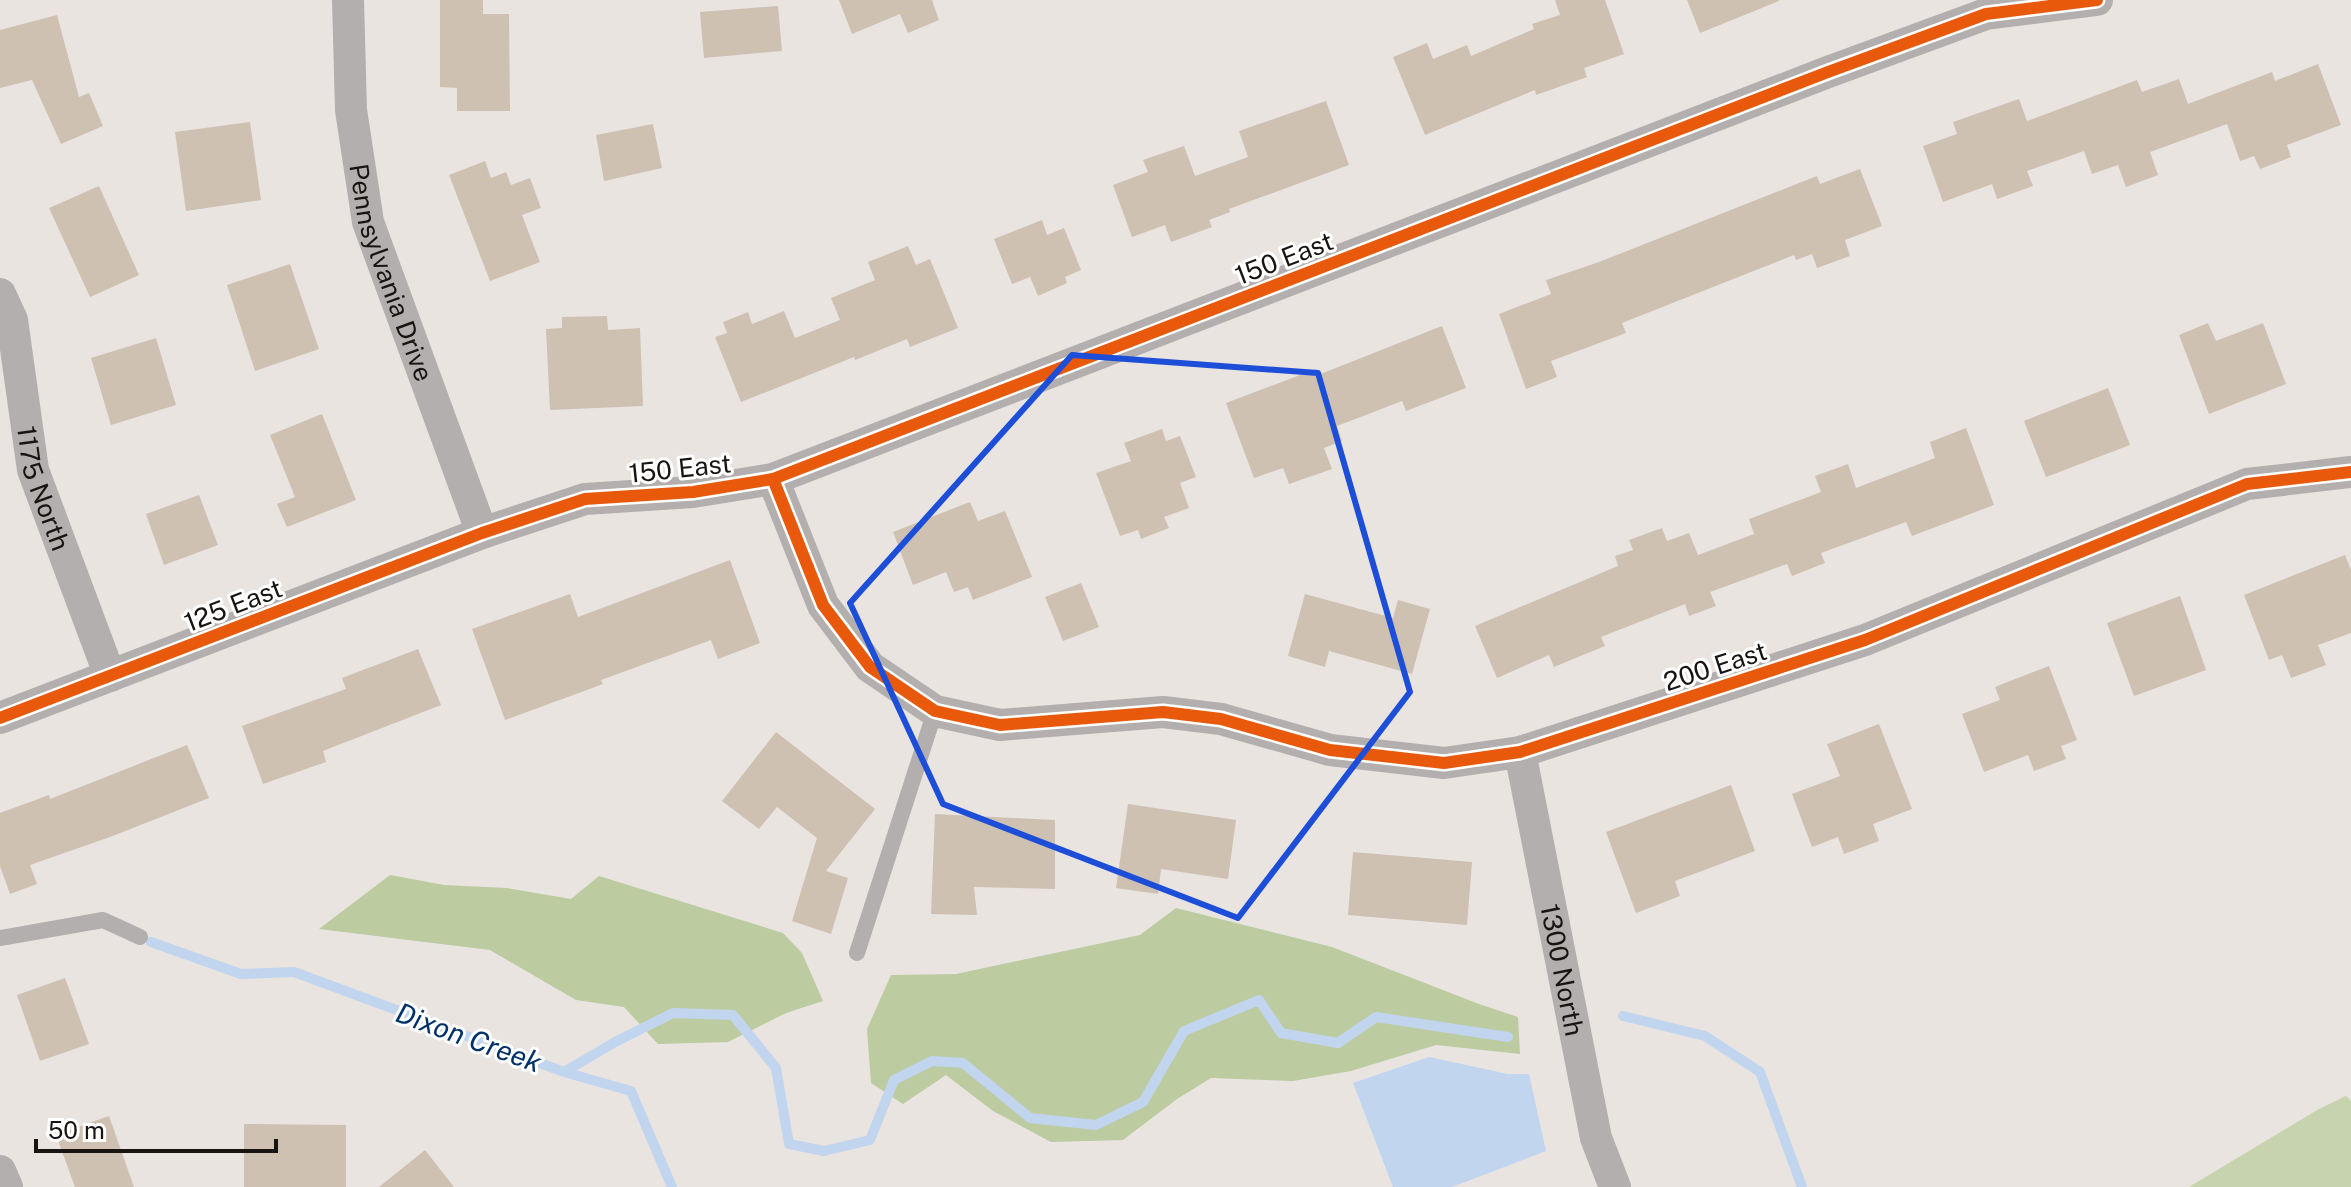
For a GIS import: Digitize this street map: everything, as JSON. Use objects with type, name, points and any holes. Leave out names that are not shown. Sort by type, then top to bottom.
[{"type":"street","name":"Pennsylvania Drive","points":[[348,0],[351,110],[368,222],[482,533]]},
{"type":"street","name":"150 East","points":[[482,533],[585,499],[693,492],[773,479],[1986,14],[2097,0]]},
{"type":"street","name":"1175 North","points":[[0,294],[12,320],[33,470],[110,676]]},
{"type":"street","name":"200 East","points":[[935,711],[1000,725],[1163,712],[1221,719],[1330,750],[1444,763],[1520,752],[1865,640],[2247,484],[2351,472]]},
{"type":"street","points":[[773,479],[823,605],[870,667],[935,711]]},
{"type":"street","name":"125 East","points":[[0,718],[482,533]]},
{"type":"street","name":"1300 North","points":[[1520,752],[1596,1138],[1615,1187]]},
{"type":"street","points":[[0,1171],[7,1187]]},
{"type":"lane","points":[[857,953],[935,711]]},
{"type":"lane","points":[[0,938],[103,920],[140,937]]},
{"type":"highlighted area","points":[[1072,355],[1318,373],[1410,692],[1238,918],[943,804],[850,603]]},
{"type":"green space","points":[[390,875],[444,885],[507,888],[571,899],[599,876],[783,933],[802,953],[823,1001],[786,1013],[728,1042],[658,1044],[624,1007],[576,1000],[490,950],[319,929]]},
{"type":"green space","points":[[1176,908],[1332,947],[1518,1017],[1520,1054],[1436,1045],[1351,1071],[1293,1081],[1211,1078],[1177,1099],[1123,1140],[1051,1142],[993,1111],[946,1075],[903,1104],[871,1083],[867,1029],[891,975],[956,974],[1140,935]]},
{"type":"green space","points":[[2346,1096],[2351,1101],[2351,1187],[2189,1187],[2319,1109]]},
{"type":"water","points":[[1429,1057],[1508,1074],[1529,1074],[1546,1151],[1452,1187],[1393,1187],[1353,1083]]},
{"type":"building","points":[[440,0],[483,0],[483,14],[509,14],[510,111],[457,111],[457,88],[440,87]]},
{"type":"building","points":[[839,0],[932,0],[939,20],[908,33],[900,14],[852,34]]},
{"type":"building","points":[[1555,0],[1605,0],[1624,54],[1584,68],[1587,77],[1536,95],[1535,90],[1425,135],[1393,57],[1427,43],[1433,59],[1467,45],[1471,56],[1534,29],[1532,24],[1560,15]]},
{"type":"building","points":[[1687,0],[1779,0],[1779,1],[1700,33]]},
{"type":"building","points":[[778,6],[782,51],[704,58],[700,12]]},
{"type":"building","points":[[57,15],[79,97],[89,93],[103,126],[61,144],[32,80],[0,88],[0,30]]},
{"type":"building","points":[[2318,64],[2341,125],[2287,145],[2291,157],[2260,169],[2254,156],[2240,161],[2227,124],[2150,152],[2158,175],[2126,187],[2118,165],[2092,174],[2084,151],[2027,171],[2033,186],[1997,199],[1992,184],[1943,202],[1923,146],[1957,134],[1953,122],[2019,99],[2027,121],[2137,80],[2142,92],[2179,79],[2188,104],[2272,72],[2275,81]]},
{"type":"building","points":[[1326,101],[1349,165],[1229,209],[1230,212],[1209,220],[1212,227],[1171,242],[1165,225],[1132,237],[1113,185],[1148,172],[1143,160],[1184,146],[1195,176],[1248,157],[1239,131]]},
{"type":"building","points":[[250,122],[261,200],[186,211],[175,132]]},
{"type":"building","points":[[653,124],[662,168],[604,181],[596,135]]},
{"type":"building","points":[[485,161],[491,178],[506,172],[511,185],[530,178],[541,208],[522,215],[540,262],[490,281],[449,175]]},
{"type":"building","points":[[1860,169],[1882,226],[1845,240],[1850,256],[1817,268],[1812,254],[1796,260],[1794,255],[1622,323],[1626,333],[1551,361],[1557,377],[1526,389],[1499,314],[1551,294],[1546,280],[1817,176],[1820,184]]},
{"type":"building","points":[[99,186],[139,275],[90,297],[49,208]]},
{"type":"building","points":[[1042,220],[1047,235],[1064,228],[1081,270],[1065,277],[1067,283],[1038,296],[1030,277],[1012,284],[994,239]]},
{"type":"building","points":[[908,246],[916,265],[930,259],[958,328],[910,347],[907,339],[855,360],[854,357],[741,402],[715,337],[727,333],[723,322],[748,312],[752,324],[784,311],[795,338],[840,320],[831,298],[875,280],[868,262]]},
{"type":"building","points":[[290,264],[319,349],[255,371],[227,285]]},
{"type":"building","points":[[607,316],[608,330],[640,328],[643,406],[550,410],[546,329],[562,328],[562,317]]},
{"type":"building","points":[[2208,323],[2216,341],[2263,323],[2286,384],[2209,414],[2179,335]]},
{"type":"building","points":[[1442,326],[1466,388],[1406,411],[1402,401],[1337,426],[1342,441],[1324,448],[1332,469],[1289,484],[1283,468],[1254,478],[1226,403],[1316,369],[1318,375]]},
{"type":"building","points":[[156,338],[176,405],[111,425],[91,358]]},
{"type":"building","points":[[2108,388],[2130,445],[2046,477],[2024,421]]},
{"type":"building","points":[[322,414],[356,500],[287,527],[277,504],[295,497],[270,435]]},
{"type":"building","points":[[1966,428],[1994,505],[1912,536],[1906,522],[1821,553],[1825,563],[1792,576],[1787,564],[1710,592],[1716,606],[1689,616],[1685,604],[1601,637],[1605,646],[1554,667],[1549,655],[1497,678],[1475,626],[1618,566],[1615,556],[1633,550],[1629,540],[1662,528],[1667,541],[1689,533],[1698,555],[1754,534],[1749,519],[1821,492],[1815,476],[1848,464],[1856,488],[1935,458],[1930,442]]},
{"type":"building","points":[[1162,429],[1166,441],[1180,436],[1196,477],[1180,483],[1189,508],[1164,517],[1169,528],[1141,539],[1138,530],[1120,536],[1096,473],[1131,461],[1124,443]]},
{"type":"building","points":[[199,495],[218,545],[164,565],[146,514]]},
{"type":"building","points":[[970,502],[978,521],[1005,511],[1032,577],[973,600],[968,587],[954,592],[946,572],[913,585],[893,532]]},
{"type":"building","points":[[2345,555],[2351,570],[2351,633],[2318,645],[2326,665],[2291,678],[2282,655],[2269,660],[2244,595]]},
{"type":"building","points":[[730,560],[760,643],[718,659],[711,640],[601,680],[603,684],[505,720],[472,629],[570,594],[578,617]]},
{"type":"building","points":[[1081,583],[1099,627],[1063,641],[1045,597]]},
{"type":"building","points":[[1305,594],[1393,618],[1398,600],[1430,609],[1412,674],[1329,651],[1325,667],[1288,656]]},
{"type":"building","points":[[2180,596],[2206,670],[2134,696],[2107,623]]},
{"type":"building","points":[[418,649],[441,705],[323,751],[326,762],[263,784],[242,726],[346,689],[342,678]]},
{"type":"building","points":[[2049,666],[2077,740],[2061,746],[2066,759],[2034,771],[2028,755],[1984,772],[1962,714],[2000,700],[1995,687]]},
{"type":"building","points":[[1879,724],[1912,809],[1873,824],[1879,841],[1844,854],[1838,837],[1812,847],[1792,794],[1840,776],[1827,744]]},
{"type":"building","points":[[776,732],[875,809],[826,871],[848,878],[831,934],[792,921],[817,838],[777,807],[759,829],[722,801]]},
{"type":"building","points":[[187,745],[209,798],[30,865],[37,884],[10,894],[0,866],[0,813],[49,795],[50,799]]},
{"type":"building","points":[[1731,785],[1755,851],[1675,881],[1680,896],[1636,913],[1606,832]]},
{"type":"building","points":[[1128,804],[1236,820],[1228,879],[1161,869],[1158,894],[1116,888]]},
{"type":"building","points":[[935,814],[1055,820],[1055,889],[974,887],[977,915],[931,914]]},
{"type":"building","points":[[1353,852],[1472,862],[1467,925],[1348,915]]},
{"type":"building","points":[[65,978],[89,1044],[40,1061],[17,995]]},
{"type":"building","points":[[109,1116],[134,1187],[75,1187],[56,1135]]},
{"type":"building","points":[[244,1124],[346,1125],[346,1187],[244,1187]]},
{"type":"building","points":[[425,1150],[454,1187],[379,1187]]},
{"type":"waterway","name":"Dixon Creek","points":[[151,942],[241,974],[294,972],[564,1072],[673,1013],[733,1015],[776,1068],[789,1144],[824,1151],[870,1140],[894,1080],[932,1061],[963,1063],[1030,1118],[1096,1125],[1143,1102],[1184,1031],[1259,1000],[1281,1033],[1338,1043],[1376,1017],[1508,1037]]},
{"type":"waterway","name":"Dixon Creek","points":[[1623,1016],[1705,1036],[1760,1072],[1802,1187]]},
{"type":"waterway","points":[[564,1072],[631,1091],[672,1187]]},
{"type":"cycle path","points":[[0,718],[482,533],[585,499],[693,492],[773,479],[1986,14],[2097,0]]},
{"type":"cycle path","points":[[773,479],[823,605],[870,667],[935,711],[1000,725],[1163,712],[1221,719],[1330,750],[1444,763],[1520,752],[1865,640],[2247,484],[2351,472]]}]
